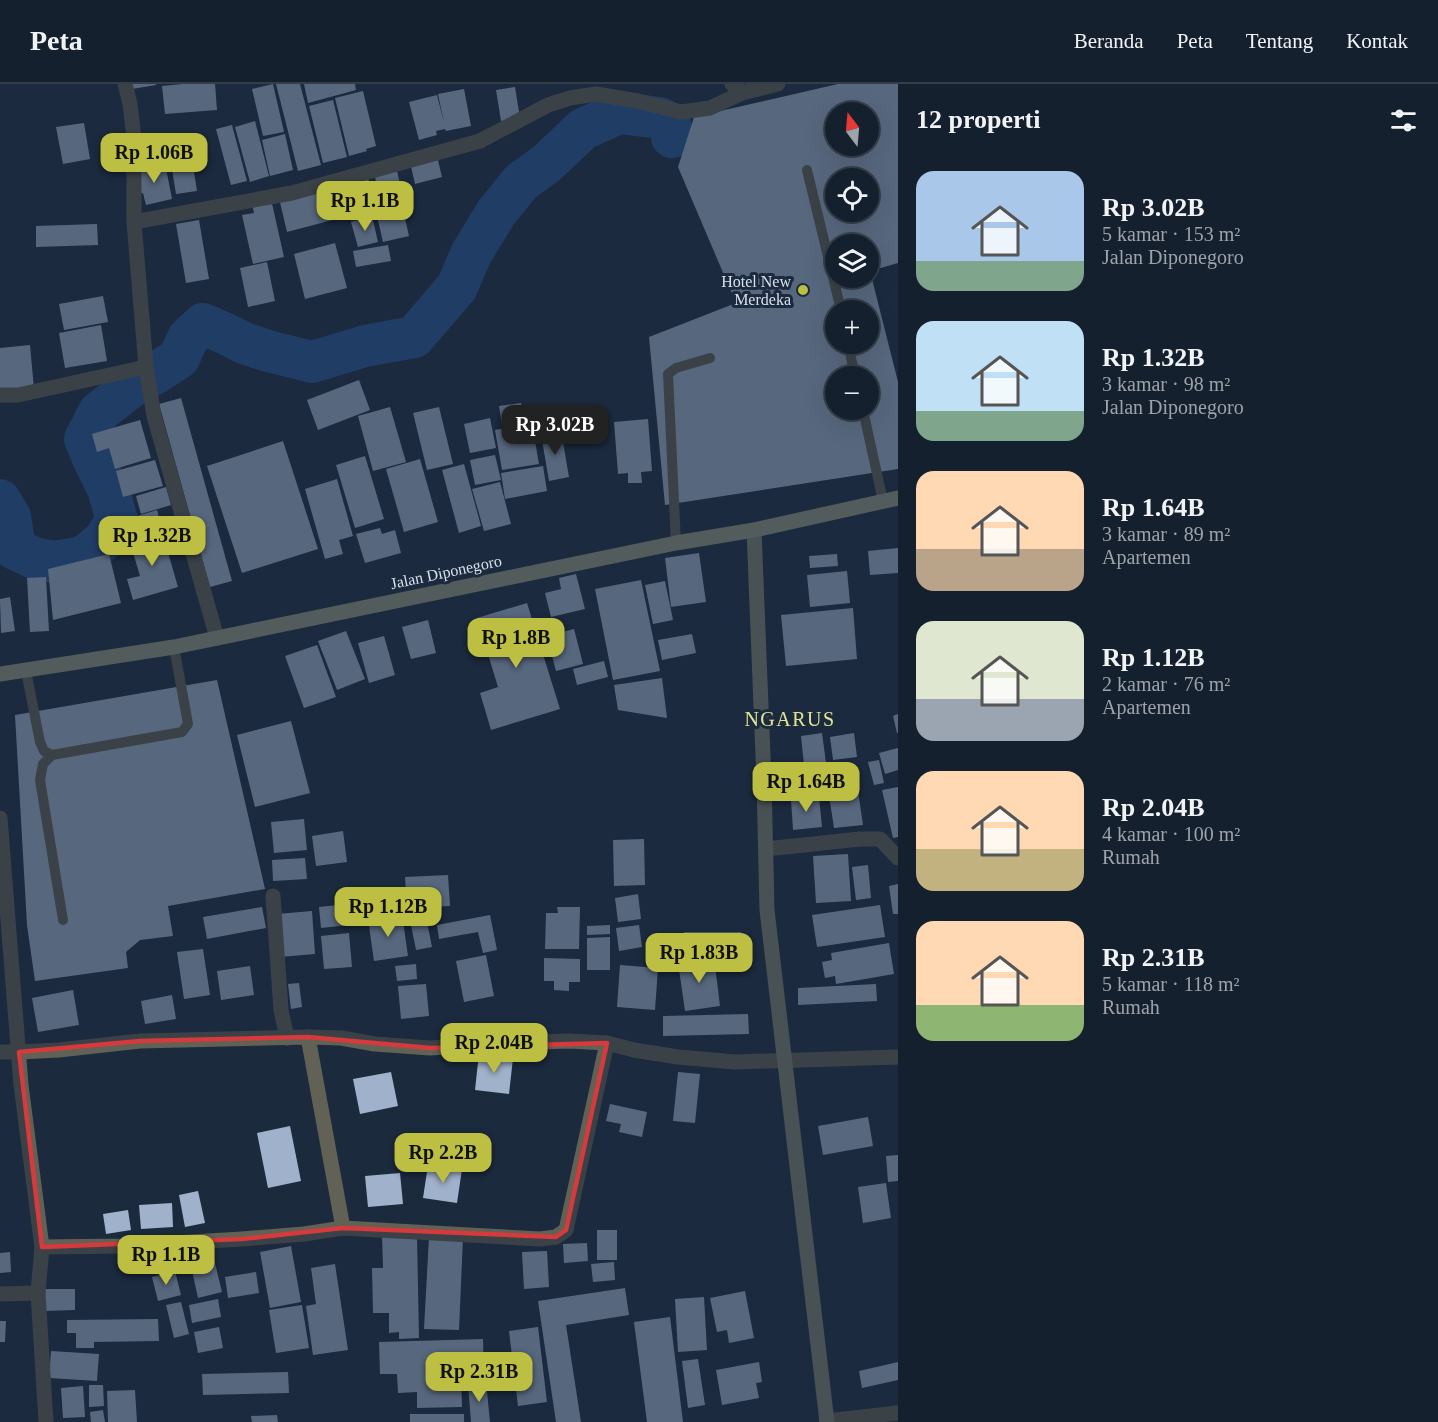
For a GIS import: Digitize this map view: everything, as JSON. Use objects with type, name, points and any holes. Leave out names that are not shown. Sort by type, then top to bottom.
[{"type":"main road","name":"Jalan Diponegoro","points":[[0,674],[174,647],[676,543],[754,530],[890,500]]},
{"type":"street","points":[[125,84],[134,138],[134,222],[146,367],[154,416],[217,638]]},
{"type":"street","points":[[134,222],[292,193],[480,141],[548,105],[570,98],[596,94],[638,101],[681,112],[710,108],[737,89],[778,84]]},
{"type":"street","points":[[0,395],[18,395],[146,367]]},
{"type":"street","points":[[754,530],[767,910],[827,1421],[898,1413]]},
{"type":"street","points":[[0,818],[23,1096],[42,1247],[38,1293],[46,1422]]},
{"type":"street","points":[[766,849],[880,839],[898,858]]},
{"type":"street","points":[[273,896],[281,1010],[286,1038]]},
{"type":"street","points":[[0,1052],[140,1041],[308,1037],[341,1038],[375,1044],[430,1048],[569,1041],[607,1043],[634,1050],[735,1062],[898,1057]]},
{"type":"street","points":[[308,1037],[343,1228]]},
{"type":"street","points":[[42,1247],[123,1246],[231,1240],[343,1228],[540,1239],[556,1237],[566,1230],[607,1043]]},
{"type":"street","points":[[0,1294],[38,1293]]},
{"type":"lane","points":[[807,170],[839,300]]},
{"type":"lane","points":[[676,543],[668,374],[676,368],[710,358]]},
{"type":"lane","points":[[866,420],[890,500]]},
{"type":"lane","points":[[63,920],[40,780],[42,764],[52,755],[182,732],[188,724],[174,647]]},
{"type":"lane","points":[[26,671],[40,742],[44,751],[52,755]]},
{"type":"highlighted area","points":[[308,1037],[430,1048],[607,1043],[566,1230],[556,1237],[343,1228],[242,1239],[42,1247],[19,1052],[140,1041]]},
{"type":"building","points":[[131,84],[156,84],[156,85],[132,89]]},
{"type":"building","points":[[215,84],[217,110],[165,114],[162,86]]},
{"type":"building","points":[[273,84],[284,132],[263,136],[252,89]]},
{"type":"building","points":[[276,84],[300,84],[321,165],[298,171]]},
{"type":"building","points":[[304,84],[355,84],[356,90],[308,103]]},
{"type":"building","name":"Hotel New Merdeka","points":[[838,84],[898,84],[898,263],[879,268],[879,234],[825,234],[825,288],[874,288],[877,300],[825,300],[825,354],[879,354],[879,307],[898,382],[898,469],[665,505],[649,337],[736,303],[678,167],[694,117]]},
{"type":"building","points":[[515,87],[520,118],[501,121],[496,90]]},
{"type":"building","points":[[464,89],[471,126],[436,131],[437,135],[419,140],[409,102],[437,95],[444,123],[438,94]]},
{"type":"building","points":[[363,91],[376,146],[349,156],[335,98]]},
{"type":"building","points":[[333,100],[347,157],[323,163],[309,106]]},
{"type":"building","points":[[255,121],[269,176],[250,182],[235,127]]},
{"type":"building","points":[[84,123],[90,159],[63,164],[56,127]]},
{"type":"building","points":[[232,125],[247,181],[231,185],[216,129]]},
{"type":"building","points":[[285,134],[293,170],[270,176],[262,140]]},
{"type":"building","points":[[191,153],[197,191],[176,194],[170,157]]},
{"type":"building","points":[[437,156],[442,177],[415,184],[410,162]]},
{"type":"building","points":[[165,163],[172,199],[146,205],[143,193],[138,194],[138,169]]},
{"type":"building","points":[[397,171],[406,210],[384,216],[375,177]]},
{"type":"building","points":[[366,173],[371,187],[339,196],[335,182]]},
{"type":"building","points":[[331,184],[340,218],[287,232],[279,198]]},
{"type":"building","points":[[368,198],[371,212],[342,219],[338,205]]},
{"type":"building","points":[[271,199],[284,257],[253,264],[242,215],[254,213],[252,203]]},
{"type":"building","points":[[404,214],[409,236],[383,242],[378,220]]},
{"type":"building","points":[[372,216],[378,242],[358,247],[351,222]]},
{"type":"building","points":[[199,220],[209,279],[186,283],[176,224]]},
{"type":"building","points":[[97,224],[98,245],[36,247],[36,226]]},
{"type":"building","points":[[335,243],[347,288],[305,299],[294,254]]},
{"type":"building","points":[[388,245],[391,261],[356,267],[353,251]]},
{"type":"building","points":[[267,262],[275,301],[248,307],[240,268]]},
{"type":"building","points":[[103,296],[108,322],[64,330],[59,304]]},
{"type":"building","points":[[101,325],[107,361],[65,368],[59,333]]},
{"type":"building","points":[[30,345],[34,389],[0,393],[0,348]]},
{"type":"building","points":[[359,380],[370,410],[318,430],[307,400]]},
{"type":"building","points":[[181,398],[232,581],[210,587],[159,404]]},
{"type":"building","points":[[521,403],[524,422],[502,425],[499,406]]},
{"type":"building","points":[[390,407],[406,462],[373,471],[358,416]]},
{"type":"building","points":[[439,407],[453,464],[427,470],[413,413]]},
{"type":"building","points":[[490,418],[496,448],[470,453],[464,424]]},
{"type":"building","points":[[648,419],[652,471],[641,472],[642,483],[628,483],[628,473],[618,474],[614,422]]},
{"type":"building","points":[[140,420],[151,458],[115,469],[109,448],[97,452],[92,434]]},
{"type":"building","points":[[532,424],[539,464],[502,470],[495,430]]},
{"type":"building","points":[[561,431],[569,477],[549,481],[541,434]]},
{"type":"building","points":[[283,441],[318,549],[242,573],[207,466]]},
{"type":"building","points":[[495,455],[501,480],[475,485],[470,460]]},
{"type":"building","points":[[365,456],[384,519],[355,528],[336,465]]},
{"type":"building","points":[[420,459],[438,522],[404,532],[386,469]]},
{"type":"building","points":[[155,460],[163,486],[123,497],[116,471]]},
{"type":"building","points":[[464,464],[481,526],[459,533],[442,470]]},
{"type":"building","points":[[543,466],[547,491],[505,499],[501,473]]},
{"type":"building","points":[[337,479],[353,536],[339,540],[343,554],[325,559],[305,489]]},
{"type":"building","points":[[500,482],[511,524],[484,531],[472,489]]},
{"type":"building","points":[[166,487],[171,505],[141,514],[136,496]]},
{"type":"building","points":[[157,510],[161,525],[122,537],[118,522]]},
{"type":"building","points":[[380,528],[382,534],[395,530],[401,553],[365,563],[356,534]]},
{"type":"building","points":[[162,532],[178,587],[133,600],[127,579],[140,576],[130,542]]},
{"type":"building","points":[[898,548],[898,573],[870,575],[868,551]]},
{"type":"building","points":[[699,553],[706,602],[671,607],[665,558]]},
{"type":"building","points":[[109,554],[121,603],[53,620],[48,569]]},
{"type":"building","points":[[837,554],[838,566],[810,568],[809,556]]},
{"type":"building","points":[[847,571],[850,603],[810,607],[807,575]]},
{"type":"building","points":[[576,574],[585,609],[551,617],[545,593],[561,589],[559,578]]},
{"type":"building","points":[[46,577],[49,631],[30,632],[27,578]]},
{"type":"building","points":[[641,580],[660,671],[613,680],[595,589]]},
{"type":"building","points":[[665,581],[673,620],[653,624],[645,585]]},
{"type":"building","points":[[10,597],[15,631],[1,633],[0,599]]},
{"type":"building","points":[[527,603],[560,709],[491,730],[480,693],[498,687],[477,618]]},
{"type":"building","points":[[853,608],[857,659],[786,666],[781,615]]},
{"type":"building","points":[[558,619],[562,632],[574,629],[583,664],[556,671],[543,623]]},
{"type":"building","points":[[428,620],[436,653],[411,659],[402,627]]},
{"type":"building","points":[[346,631],[365,679],[337,690],[318,641]]},
{"type":"building","points":[[692,634],[696,653],[662,660],[658,640]]},
{"type":"building","points":[[384,636],[395,675],[369,683],[358,643]]},
{"type":"building","points":[[317,645],[336,697],[304,708],[285,656]]},
{"type":"building","points":[[604,661],[608,677],[577,685],[573,669]]},
{"type":"building","points":[[662,678],[667,718],[618,710],[614,685]]},
{"type":"building","points":[[217,680],[265,889],[168,906],[173,936],[140,940],[126,952],[128,968],[35,981],[27,925],[15,715]]},
{"type":"building","points":[[898,714],[898,733],[897,733],[893,716]]},
{"type":"building","points":[[291,721],[310,793],[255,807],[237,735]]},
{"type":"building","points":[[822,733],[826,763],[804,765],[801,736]]},
{"type":"building","points":[[854,733],[857,757],[833,760],[830,737]]},
{"type":"building","points":[[898,748],[898,770],[885,774],[879,753]]},
{"type":"building","points":[[879,760],[884,783],[874,785],[868,762]]},
{"type":"building","points":[[820,773],[821,786],[793,789],[791,776]]},
{"type":"building","points":[[854,773],[856,787],[829,790],[827,777]]},
{"type":"building","points":[[898,787],[898,837],[893,838],[882,790]]},
{"type":"building","points":[[858,791],[863,825],[834,828],[829,795]]},
{"type":"building","points":[[819,797],[822,827],[793,830],[791,799]]},
{"type":"building","points":[[304,819],[307,850],[274,853],[271,822]]},
{"type":"building","points":[[343,831],[347,862],[316,866],[312,836]]},
{"type":"building","points":[[644,839],[645,885],[614,886],[613,840]]},
{"type":"building","points":[[848,854],[851,901],[816,903],[813,856]]},
{"type":"building","points":[[305,858],[307,879],[273,881],[272,860]]},
{"type":"building","points":[[868,865],[871,898],[856,900],[852,867]]},
{"type":"building","points":[[448,875],[450,906],[407,908],[405,877]]},
{"type":"building","points":[[898,884],[898,914],[893,914],[889,886]]},
{"type":"building","points":[[638,894],[641,919],[618,922],[615,898]]},
{"type":"building","points":[[398,895],[401,910],[372,915],[370,900]]},
{"type":"building","points":[[347,904],[349,925],[321,928],[319,907]]},
{"type":"building","points":[[880,905],[885,937],[817,947],[812,915]]},
{"type":"building","points":[[262,907],[266,928],[207,939],[203,917]]},
{"type":"building","points":[[557,907],[580,907],[579,949],[545,949],[546,913],[558,913]]},
{"type":"building","points":[[312,911],[315,954],[280,957],[277,914]]},
{"type":"building","points":[[425,912],[432,947],[416,950],[409,915]]},
{"type":"building","points":[[402,914],[408,956],[374,961],[368,919]]},
{"type":"building","points":[[490,915],[497,950],[483,953],[478,932],[439,939],[437,925]]},
{"type":"building","points":[[610,925],[610,934],[587,935],[587,926]]},
{"type":"building","points":[[639,925],[642,947],[619,951],[616,928]]},
{"type":"building","points":[[684,932],[741,932],[741,954],[683,953]]},
{"type":"building","points":[[349,933],[352,967],[324,969],[321,936]]},
{"type":"building","points":[[610,937],[610,970],[587,970],[587,938]]},
{"type":"building","points":[[889,943],[894,974],[836,984],[835,976],[825,978],[822,962],[832,960],[831,953]]},
{"type":"building","points":[[203,949],[210,995],[184,999],[177,952]]},
{"type":"building","points":[[486,955],[494,996],[464,1002],[456,961]]},
{"type":"building","points":[[714,957],[720,1006],[685,1011],[678,962]]},
{"type":"building","points":[[544,958],[580,959],[580,982],[569,982],[569,991],[554,990],[554,981],[544,981]]},
{"type":"building","points":[[416,964],[417,979],[397,981],[395,966]]},
{"type":"building","points":[[620,965],[658,968],[655,1010],[617,1007]]},
{"type":"building","points":[[250,966],[254,995],[221,1000],[217,971]]},
{"type":"building","points":[[299,983],[302,1007],[291,1009],[288,984]]},
{"type":"building","points":[[426,984],[429,1016],[401,1019],[398,986]]},
{"type":"building","points":[[876,984],[877,1001],[798,1005],[798,988]]},
{"type":"building","points":[[73,990],[79,1025],[38,1032],[32,998]]},
{"type":"building","points":[[172,995],[176,1019],[145,1024],[141,1001]]},
{"type":"building","points":[[748,1014],[749,1034],[663,1036],[663,1016]]},
{"type":"building","points":[[479,1053],[513,1058],[509,1094],[475,1090]]},
{"type":"building","points":[[391,1072],[398,1106],[360,1114],[353,1079]]},
{"type":"building","points":[[678,1072],[700,1074],[695,1123],[673,1121]]},
{"type":"building","points":[[610,1104],[647,1112],[642,1137],[619,1132],[621,1124],[606,1121]]},
{"type":"building","points":[[868,1117],[873,1146],[823,1155],[818,1126]]},
{"type":"building","points":[[290,1126],[301,1181],[268,1188],[257,1133]]},
{"type":"building","points":[[898,1155],[898,1181],[888,1182],[886,1156]]},
{"type":"building","points":[[428,1165],[462,1169],[457,1203],[423,1198]]},
{"type":"building","points":[[400,1173],[403,1204],[368,1207],[365,1176]]},
{"type":"building","points":[[886,1183],[891,1218],[863,1223],[858,1187]]},
{"type":"building","points":[[198,1191],[205,1223],[185,1227],[179,1195]]},
{"type":"building","points":[[172,1203],[173,1227],[141,1229],[139,1205]]},
{"type":"building","points":[[128,1210],[131,1230],[106,1234],[103,1214]]},
{"type":"building","points":[[597,1230],[617,1230],[617,1260],[597,1260]]},
{"type":"building","points":[[382,1235],[417,1235],[419,1338],[399,1339],[399,1332],[389,1333],[389,1313],[373,1313],[372,1268],[383,1268]]},
{"type":"building","points":[[429,1237],[463,1238],[459,1330],[424,1329]]},
{"type":"building","points":[[587,1243],[588,1261],[564,1263],[563,1244]]},
{"type":"building","points":[[291,1246],[301,1302],[270,1308],[260,1252]]},
{"type":"building","points":[[211,1247],[222,1292],[198,1298],[188,1252]]},
{"type":"building","points":[[547,1251],[549,1287],[524,1289],[522,1252]]},
{"type":"building","points":[[10,1252],[11,1272],[0,1273],[0,1253]]},
{"type":"building","points":[[614,1262],[615,1280],[593,1282],[591,1264]]},
{"type":"building","points":[[335,1264],[348,1350],[313,1355],[306,1306],[316,1304],[311,1268]]},
{"type":"building","points":[[175,1271],[181,1295],[158,1301],[152,1277]]},
{"type":"building","points":[[256,1272],[259,1293],[228,1298],[225,1277]]},
{"type":"building","points":[[625,1288],[629,1315],[566,1325],[581,1422],[556,1422],[538,1301]]},
{"type":"building","points":[[44,1289],[75,1289],[75,1310],[44,1311]]},
{"type":"building","points":[[745,1291],[754,1338],[729,1343],[727,1330],[717,1332],[710,1298]]},
{"type":"building","points":[[704,1297],[707,1350],[678,1352],[675,1299]]},
{"type":"building","points":[[218,1299],[221,1317],[192,1323],[189,1305]]},
{"type":"building","points":[[181,1302],[189,1334],[174,1338],[166,1305]]},
{"type":"building","points":[[302,1305],[309,1348],[276,1353],[269,1310]]},
{"type":"building","points":[[670,1317],[683,1422],[647,1422],[634,1322]]},
{"type":"building","points":[[158,1319],[159,1341],[94,1342],[94,1348],[76,1348],[76,1333],[67,1333],[67,1320]]},
{"type":"building","points":[[0,1321],[6,1321],[5,1342],[0,1342]]},
{"type":"building","points":[[219,1327],[223,1348],[198,1353],[194,1332]]},
{"type":"building","points":[[538,1327],[547,1402],[518,1406],[509,1331]]},
{"type":"building","points":[[483,1339],[484,1375],[461,1376],[462,1407],[417,1408],[417,1392],[398,1393],[397,1374],[380,1374],[379,1342]]},
{"type":"building","points":[[51,1351],[99,1354],[97,1381],[49,1378]]},
{"type":"building","points":[[698,1359],[705,1405],[688,1408],[682,1361]]},
{"type":"building","points":[[759,1362],[762,1382],[756,1383],[759,1398],[722,1405],[716,1370]]},
{"type":"building","points":[[898,1362],[898,1380],[862,1388],[859,1371]]},
{"type":"building","points":[[288,1372],[289,1393],[203,1395],[202,1374]]},
{"type":"building","points":[[486,1382],[490,1422],[471,1422],[468,1384]]},
{"type":"building","points":[[89,1385],[103,1385],[104,1406],[89,1407]]},
{"type":"building","points":[[83,1386],[85,1417],[63,1418],[61,1388]]},
{"type":"building","points":[[135,1390],[137,1422],[108,1422],[107,1391]]},
{"type":"building","points":[[103,1410],[105,1422],[91,1422],[90,1412]]},
{"type":"building","points":[[410,1414],[464,1414],[464,1422],[410,1422]]},
{"type":"building","points":[[277,1415],[278,1422],[252,1422],[251,1416]]},
{"type":"waterway","points":[[153,375],[179,358],[188,338],[203,324],[244,343],[312,362],[365,346],[414,337],[457,287],[471,254],[496,213],[521,182],[546,164],[583,129],[619,113],[660,118],[670,124],[672,137]]},
{"type":"waterway","points":[[0,500],[10,517],[15,549],[34,558],[53,562],[84,557],[104,540],[117,520],[108,489],[85,439],[99,412],[135,384]]},
{"type":"place","name":"Hotel New Merdeka","points":[[803,290]]},
{"type":"district","name":"NGARUS","points":[[790,719]]}]
